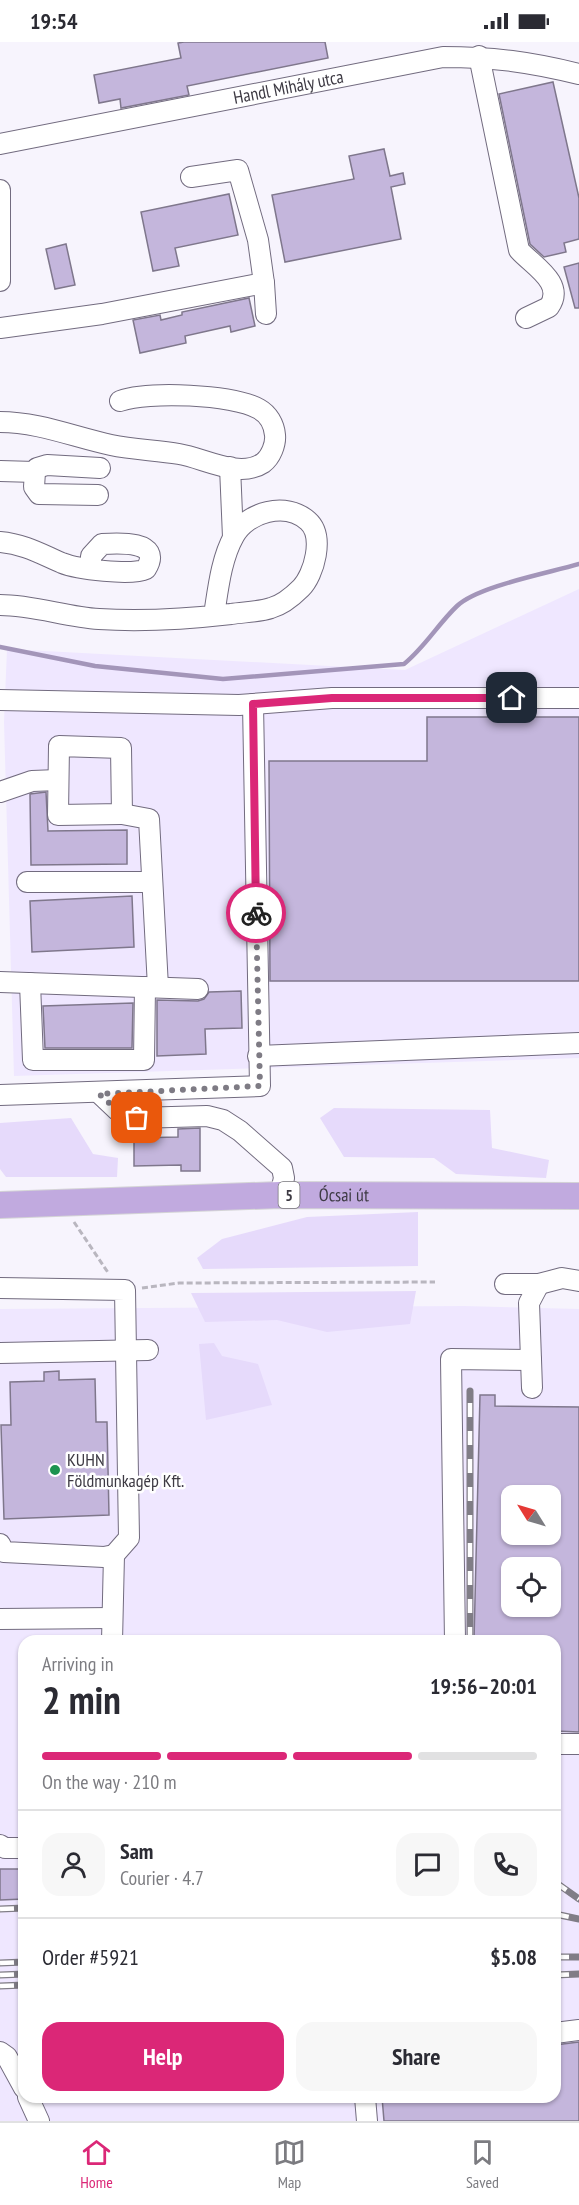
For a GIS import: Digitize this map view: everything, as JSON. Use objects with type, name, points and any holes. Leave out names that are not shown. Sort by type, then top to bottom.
[{"type":"main road","name":"Ócsai út","points":[[0,1205],[280,1195],[579,1196]]},
{"type":"street","name":"Handl Mihály utca","points":[[0,144],[444,57],[479,56],[520,60],[579,74]]},
{"type":"street","points":[[479,56],[519,250],[541,270],[552,286],[554,296],[549,307],[526,318]]},
{"type":"street","points":[[191,177],[238,170],[258,240],[266,314]]},
{"type":"street","points":[[0,190],[0,281]]},
{"type":"street","points":[[0,328],[102,314],[264,283]]},
{"type":"street","points":[[0,422],[51,429],[128,448],[180,454],[244,469],[268,459],[275,438],[274,427],[259,409],[191,396],[135,396],[120,401]]},
{"type":"street","points":[[98,495],[39,494],[34,487],[35,472],[37,468],[47,465],[100,468]]},
{"type":"street","points":[[230,467],[233,537]]},
{"type":"street","points":[[0,471],[35,472]]},
{"type":"street","points":[[0,605],[99,619],[176,619],[214,615],[272,608],[292,597],[308,581],[315,561],[315,535],[309,522],[298,515],[282,512],[262,513],[245,520],[233,537],[225,561],[214,615]]},
{"type":"street","points":[[0,542],[31,548],[69,565],[91,568]]},
{"type":"street","points":[[0,700],[253,704],[332,698],[579,698]]},
{"type":"street","points":[[0,1095],[99,1094],[260,1086],[253,704]]},
{"type":"street","points":[[30,983],[33,1060],[144,1060],[152,987],[152,882],[149,819],[122,814],[58,815],[59,746],[121,748],[122,814]]},
{"type":"street","points":[[0,792],[32,781],[58,780]]},
{"type":"street","points":[[27,882],[152,882]]},
{"type":"street","points":[[0,982],[198,989]]},
{"type":"street","points":[[258,1056],[579,1043]]},
{"type":"street","points":[[99,1094],[117,1110],[137,1118],[207,1116],[223,1120],[240,1131],[282,1168],[312,1188],[384,1195]]},
{"type":"street","points":[[280,1195],[284,1178],[282,1168]]},
{"type":"street","points":[[505,1284],[538,1284],[562,1278],[579,1281]]},
{"type":"street","points":[[0,1288],[118,1283],[125,1349],[129,1538],[114,1555],[112,1635]]},
{"type":"street","points":[[532,1388],[529,1304],[538,1284]]},
{"type":"street","points":[[0,1353],[148,1350]]},
{"type":"street","points":[[455,1635],[451,1359],[531,1360]]},
{"type":"street","points":[[0,1544],[3,1552],[114,1555]]},
{"type":"street","points":[[0,1619],[112,1618]]},
{"type":"street","points":[[561,1744],[579,1744]]},
{"type":"street","points":[[0,1845],[5,1848],[18,1848]]},
{"type":"street","points":[[561,2032],[579,2030]]},
{"type":"street","points":[[0,2052],[7,2057],[18,2077]]},
{"type":"street","points":[[31,2103],[39,2121]]},
{"type":"street","points":[[365,2103],[367,2121]]},
{"type":"path","points":[[64,1222],[74,1222],[118,1283],[435,1282]]},
{"type":"shaded area","points":[[579,589],[579,1058],[14,1076],[4,722],[7,649],[405,670]]},
{"type":"shaded area","points":[[334,1108],[490,1110],[492,1148],[549,1160],[546,1178],[456,1174],[434,1158],[344,1157],[320,1118]]},
{"type":"shaded area","points":[[71,1118],[93,1154],[118,1158],[117,1177],[6,1177],[0,1169],[0,1123]]},
{"type":"shaded area","points":[[418,1212],[418,1266],[203,1269],[197,1258],[222,1239],[307,1217]]},
{"type":"shaded area","points":[[416,1291],[410,1324],[327,1332],[277,1320],[205,1322],[191,1293]]},
{"type":"shaded area","points":[[464,1306],[579,1309],[579,2121],[0,2121],[0,1309]]},
{"type":"shaded area","points":[[214,1343],[222,1356],[258,1364],[272,1405],[206,1420],[199,1344]]},
{"type":"building","points":[[325,42],[328,58],[187,86],[189,95],[121,108],[120,99],[99,103],[94,75],[181,58],[178,43]]},
{"type":"building","points":[[553,82],[579,198],[579,239],[564,243],[566,252],[544,257],[530,244],[499,94]]},
{"type":"building","points":[[384,149],[390,176],[403,173],[405,184],[391,187],[401,239],[285,262],[272,195],[354,179],[349,156]]},
{"type":"building","points":[[229,194],[238,235],[175,248],[179,266],[153,271],[141,212]]},
{"type":"building","points":[[66,244],[75,285],[55,289],[46,249]]},
{"type":"building","points":[[579,263],[579,308],[575,308],[564,267]]},
{"type":"building","points":[[249,298],[255,326],[231,332],[230,326],[185,336],[186,343],[140,353],[133,320],[160,315],[161,320],[182,315],[182,312]]},
{"type":"building","points":[[427,717],[579,717],[579,981],[270,981],[269,761],[427,761]]},
{"type":"building","points":[[46,792],[48,831],[127,830],[127,864],[31,865],[30,794]]},
{"type":"building","points":[[132,896],[134,947],[32,952],[30,901]]},
{"type":"building","points":[[241,991],[242,1028],[205,1029],[206,1054],[157,1056],[157,1000],[198,1001],[204,999],[209,992]]},
{"type":"building","points":[[133,1003],[132,1048],[45,1048],[43,1006]]},
{"type":"building","points":[[200,1128],[200,1171],[181,1171],[181,1165],[134,1166],[134,1138],[178,1137],[178,1129]]},
{"type":"building","name":"KUHN Földmunkagép Kft.","points":[[59,1371],[59,1380],[95,1379],[96,1422],[107,1422],[109,1515],[4,1519],[1,1425],[11,1425],[10,1382],[44,1381],[44,1372]]},
{"type":"building","points":[[480,1395],[495,1395],[495,1406],[579,1407],[579,1732],[561,1731],[561,1635],[474,1635]]},
{"type":"building","points":[[0,1869],[18,1869],[18,1899],[0,1900]]},
{"type":"building","points":[[579,2042],[579,2121],[384,2121],[382,2103],[561,2103],[561,2044]]},
{"type":"waterway","points":[[0,647],[95,666],[223,679],[404,664],[450,613],[467,599],[497,586],[579,564]]},
{"type":"railway","points":[[470,1391],[470,1635]]},
{"type":"railway","points":[[561,1886],[579,1899]]},
{"type":"railway","points":[[0,1909],[18,1908]]},
{"type":"railway","points":[[561,1915],[579,1919]]},
{"type":"railway","points":[[561,1957],[579,1957]]},
{"type":"railway","points":[[0,1963],[18,1962]]},
{"type":"railway","points":[[0,1975],[18,1974]]},
{"type":"railway","points":[[561,1975],[579,1974]]},
{"type":"railway","points":[[0,1986],[18,1985]]},
{"type":"way so far","points":[[137,1118],[117,1110],[99,1094],[260,1086],[256,913]]},
{"type":"place","name":"KUHN Földmunkagép Kft.","points":[[55,1470]]},
{"type":"route","points":[[256,913],[253,704],[332,698],[512,698]]}]
